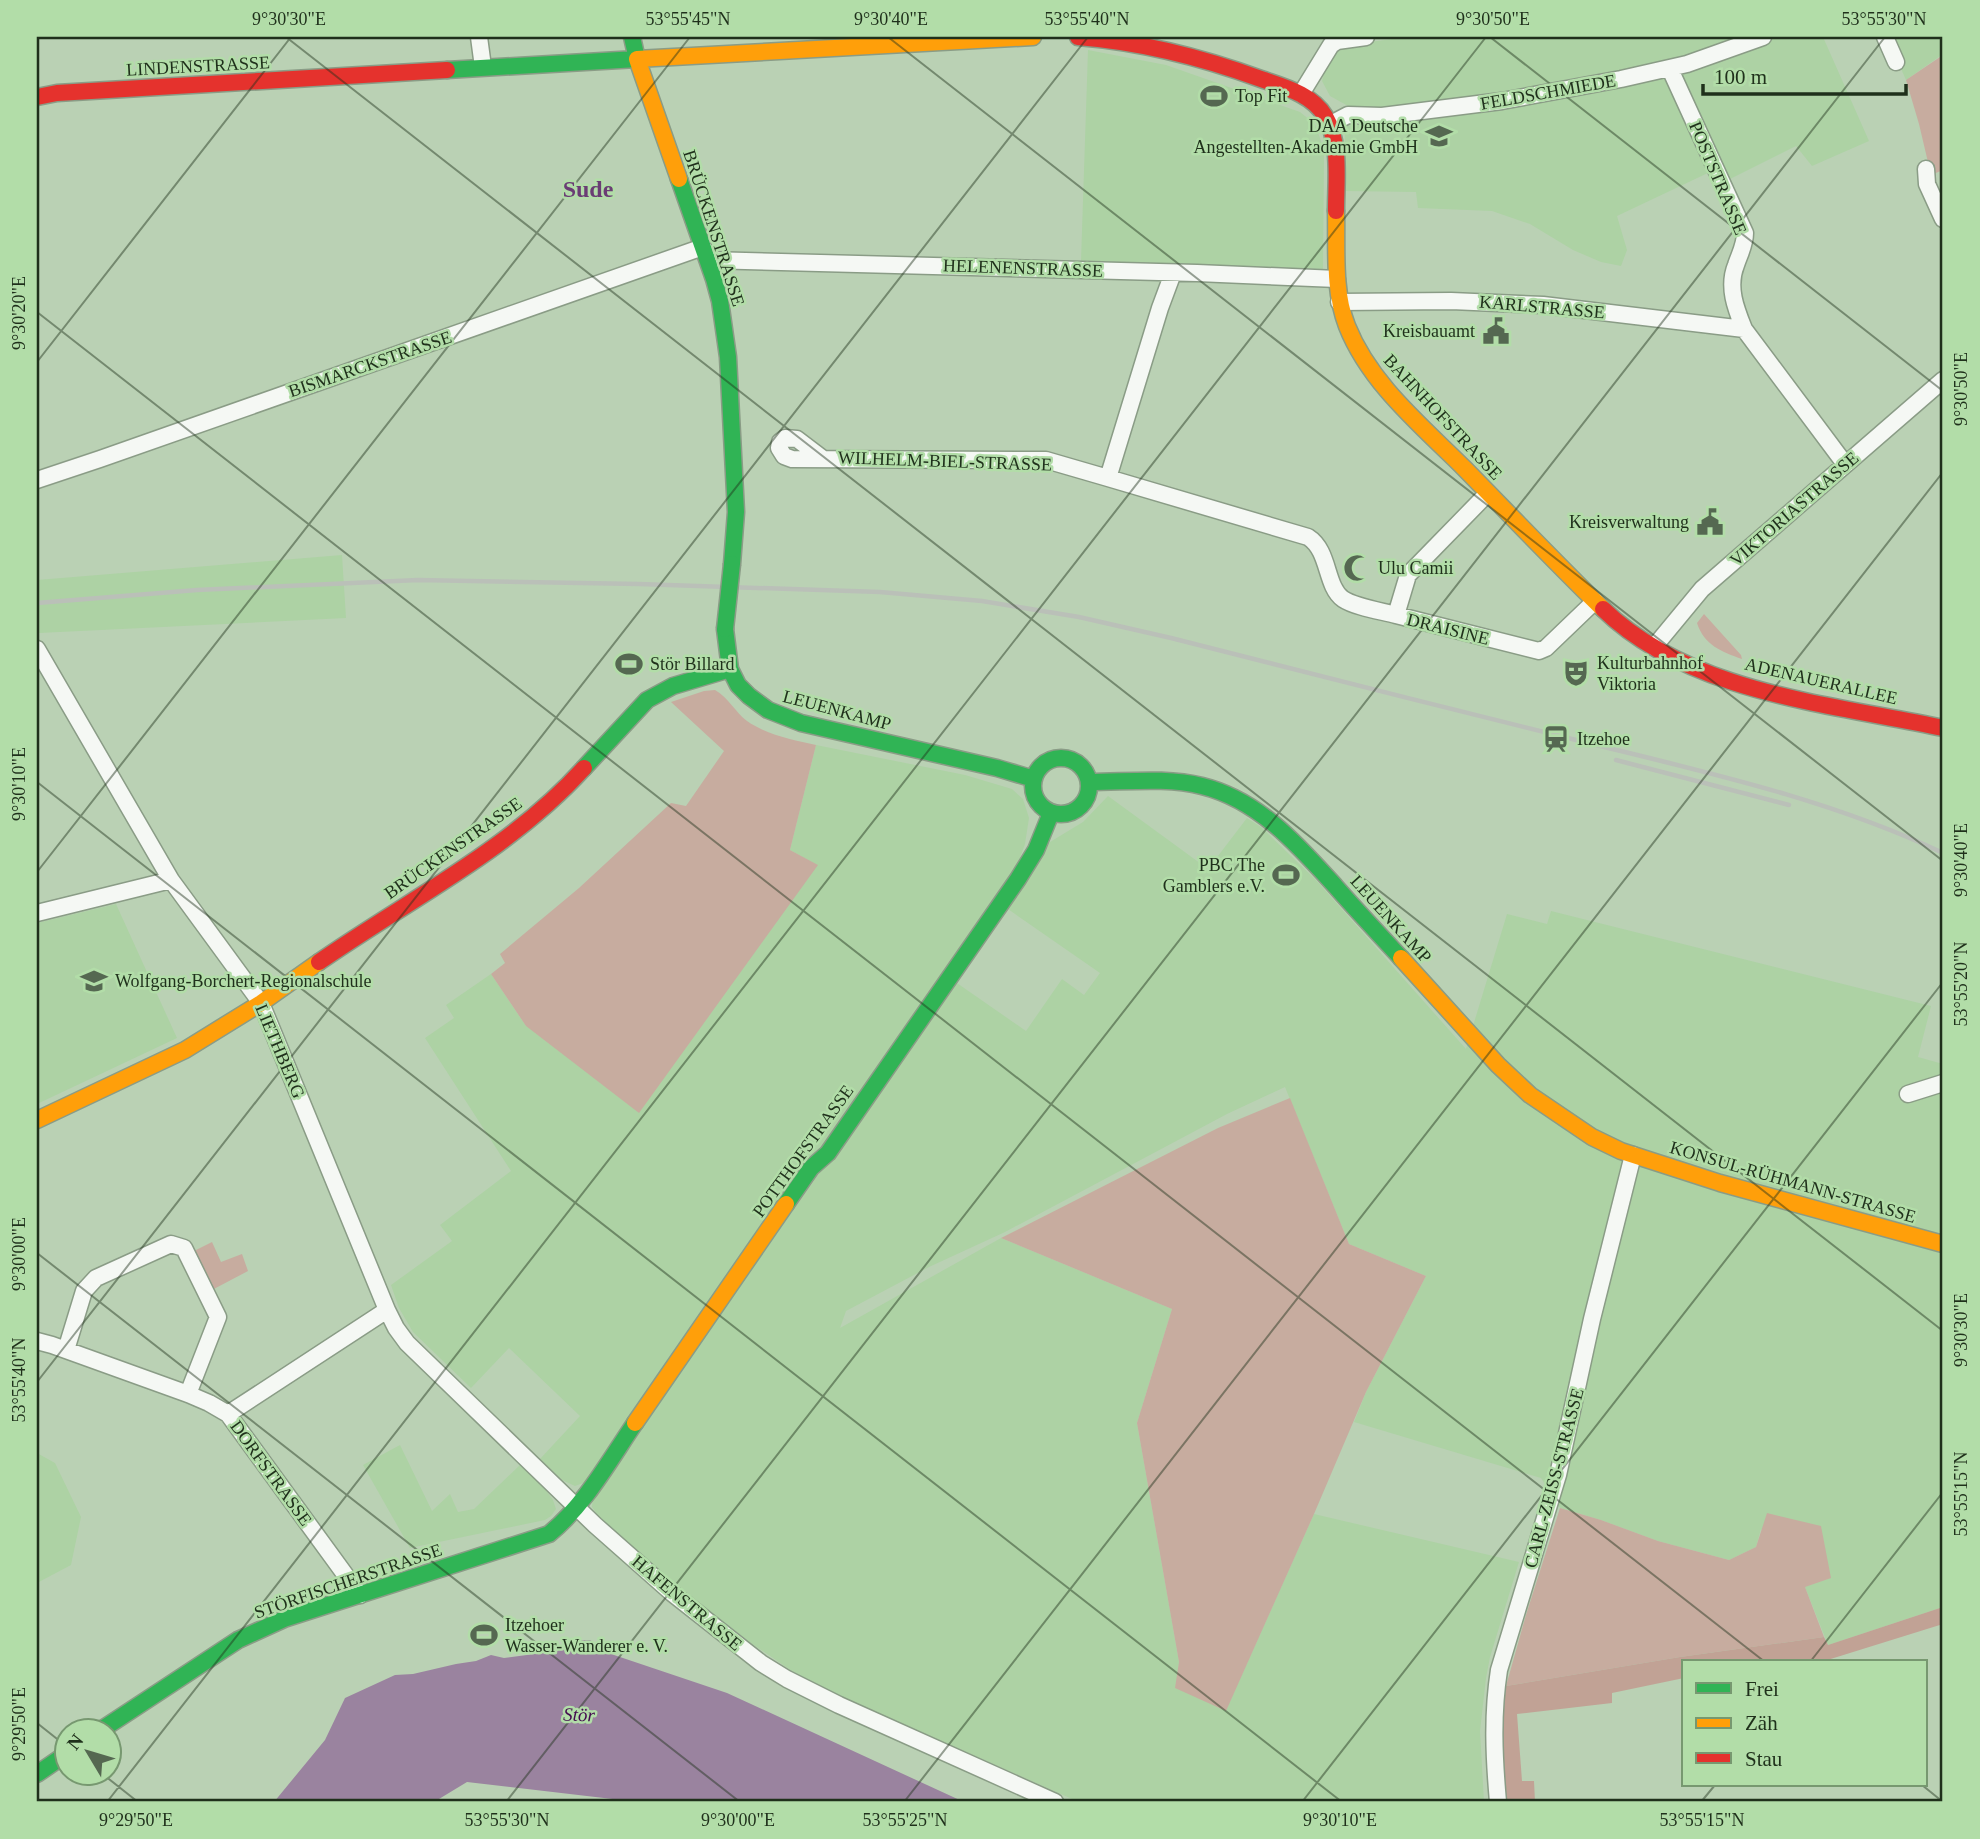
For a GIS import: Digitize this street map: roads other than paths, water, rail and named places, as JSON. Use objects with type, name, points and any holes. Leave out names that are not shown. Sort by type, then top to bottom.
[{"type":"street","points":[[479,37],[484,67]]},
{"type":"street","name":"BRÜCKENSTRASSE","points":[[37,1120],[185,1050],[261,1003],[344,945],[496,846],[562,793],[648,701],[673,686],[730,669],[725,629],[736,512],[728,357],[720,300],[637,59],[632,37]]},
{"type":"street","points":[[738,37],[739,54]]},
{"type":"street","name":"LINDENSTRASSE","points":[[37,97],[57,93],[484,67],[1033,37]]},
{"type":"street","points":[[1078,37],[1140,40],[1198,57],[1301,94],[1337,39],[1366,37]]},
{"type":"street","name":"FELDSCHMIEDE","points":[[1329,125],[1343,116],[1355,114],[1382,116],[1502,101],[1670,69],[1763,37]]},
{"type":"street","points":[[1885,37],[1896,62]]},
{"type":"street","name":"POSTSTRASSE","points":[[1670,69],[1745,233],[1745,242],[1731,280],[1734,304],[1744,329],[1845,464]]},
{"type":"street","name":"BAHNHOFSTRASSE","points":[[1301,94],[1320,109],[1329,125],[1335,148],[1339,302],[1351,338],[1363,358],[1404,408],[1595,601],[1630,632],[1654,647]]},
{"type":"street","points":[[1926,169],[1927,184],[1943,219]]},
{"type":"street","name":"HELENENSTRASSE","points":[[706,254],[1337,279]]},
{"type":"street","name":"BISMARCKSTRASSE","points":[[37,480],[706,254]]},
{"type":"street","points":[[1108,478],[1172,272]]},
{"type":"street","name":"KARLSTRASSE","points":[[1339,302],[1543,305],[1744,329]]},
{"type":"street","name":"VIKTORIASTRASSE","points":[[1654,647],[1703,589],[1943,380]]},
{"type":"street","name":"WILHELM-BIEL-STRASSE","points":[[822,458],[1046,460],[1307,537],[1320,549],[1336,592],[1341,598],[1396,615]]},
{"type":"street","name":"DRAISINE","points":[[1488,493],[1408,575],[1396,615],[1539,651],[1546,648],[1595,601]]},
{"type":"street","name":"ADENAUERALLEE","points":[[1654,647],[1717,675],[1763,691],[1943,728]]},
{"type":"street","name":"LIETHBERG","points":[[37,649],[171,880],[261,1003],[387,1310]]},
{"type":"street","name":"LEUENKAMP","points":[[730,669],[738,685],[749,696],[782,717],[1034,779]]},
{"type":"street","points":[[1059,758],[1076,761],[1090,782],[1088,797],[1079,809],[1066,815],[1051,813],[1042,808],[1033,789],[1037,771],[1043,764],[1059,758]]},
{"type":"street","name":"LEUENKAMP","points":[[1090,782],[1163,781],[1198,785],[1229,795],[1257,810],[1304,852],[1522,1088],[1586,1133],[1633,1155]]},
{"type":"street","name":"POTTHOFSTRASSE","points":[[577,1507],[811,1168],[828,1153],[1029,864],[1051,813]]},
{"type":"street","points":[[37,913],[171,880]]},
{"type":"street","points":[[1908,1094],[1943,1083]]},
{"type":"street","name":"KONSUL-RÜHMANN-STRASSE","points":[[1633,1155],[1720,1184],[1943,1244]]},
{"type":"street","name":"CARL-ZEISS-STRASSE","points":[[1498,1802],[1493,1744],[1499,1670],[1558,1475],[1592,1319],[1633,1155]]},
{"type":"street","points":[[66,1350],[84,1291],[89,1283],[171,1244],[178,1245],[184,1248],[218,1317],[188,1394]]},
{"type":"street","points":[[228,1414],[387,1310]]},
{"type":"street","name":"HAFENSTRASSE","points":[[387,1310],[407,1343],[577,1507],[717,1630],[768,1667],[838,1705],[1055,1802]]},
{"type":"street","name":"DORFSTRASSE","points":[[37,1342],[188,1394],[228,1414],[360,1595]]},
{"type":"street","name":"STÖRFISCHERSTRASSE","points":[[122,1717],[238,1640],[284,1619],[549,1534],[577,1507]]},
{"type":"street","points":[[37,1774],[52,1764]]},
{"type":"water","name":"Stör","points":[[590,1640],[614,1655],[727,1693],[964,1802],[638,1802],[467,1782],[434,1802],[274,1802],[325,1740],[345,1698],[395,1675],[476,1661],[491,1655],[504,1658],[557,1651],[572,1641]]},
{"type":"railway","points":[[37,603],[197,590],[418,580],[880,592],[982,601],[1079,617],[1171,638],[1721,776],[1856,817],[1943,853]]},
{"type":"railway","points":[[1616,760],[1789,805]]},
{"type":"place","name":"Top Fit","points":[[1214,96]]},
{"type":"place","name":"DAA Deutsche Angestellten-Akademie GmbH","points":[[1439,136]]},
{"type":"place","name":"Kreisbauamt","points":[[1496,331]]},
{"type":"place","name":"Kreisverwaltung","points":[[1710,522]]},
{"type":"place","name":"Ulu Camii","points":[[1357,568]]},
{"type":"place","name":"Stör Billard","points":[[629,664]]},
{"type":"place","name":"Kulturbahnhof Viktoria","points":[[1576,673]]},
{"type":"place","name":"Itzehoe","points":[[1556,739]]},
{"type":"place","name":"PBC The Gamblers e.V.","points":[[1286,875]]},
{"type":"place","name":"Wolfgang-Borchert-Regionalschule","points":[[94,981]]},
{"type":"place","name":"Itzehoer Wasser-Wanderer e. V.","points":[[484,1635]]},
{"type":"district","name":"Sude","points":[[588,189]]}]
